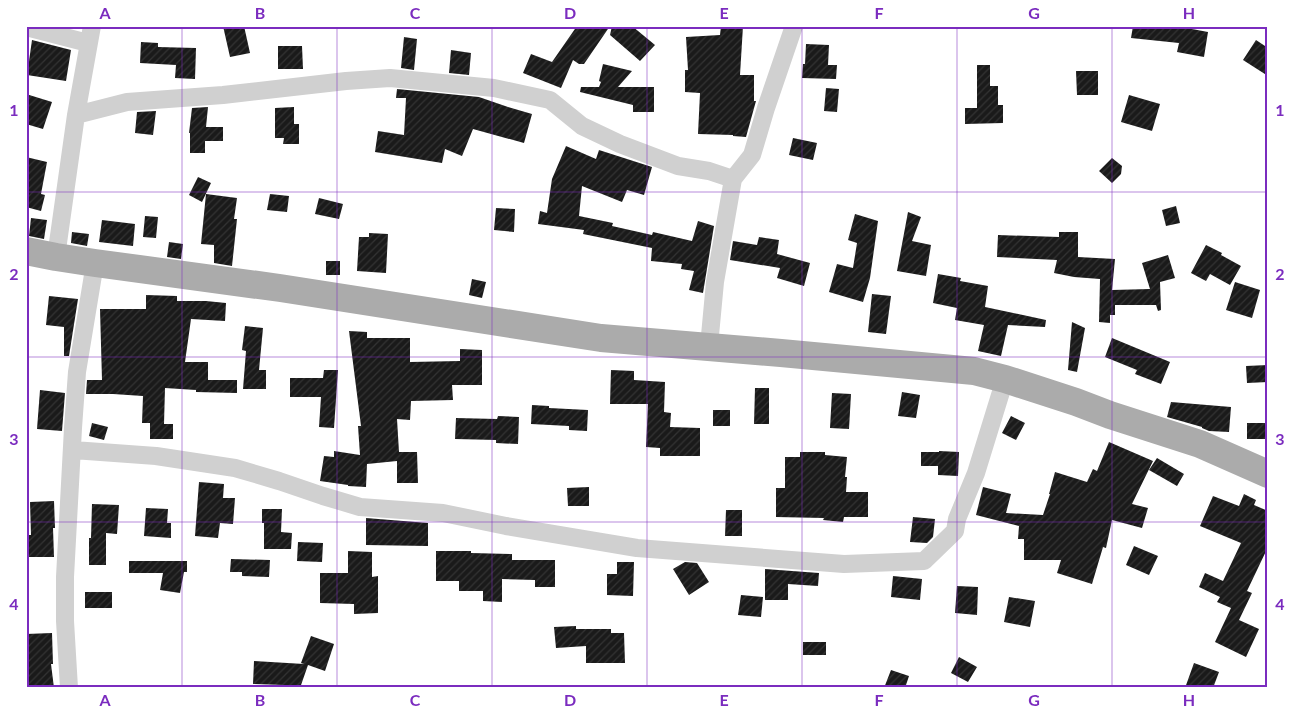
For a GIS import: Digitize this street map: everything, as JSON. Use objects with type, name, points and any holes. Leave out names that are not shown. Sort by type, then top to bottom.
[{"type":"main road","points":[[26,250],[95,263],[280,288],[601,338],[709,346],[974,371],[1005,379],[1200,444],[1268,474]]},
{"type":"street","points":[[26,26],[90,35],[76,115],[56,257]]},
{"type":"street","points":[[709,346],[715,282],[733,179],[752,155],[794,26]]},
{"type":"street","points":[[76,115],[127,102],[223,95],[390,78],[494,88],[550,100],[582,126],[620,144],[678,166],[710,171],[733,179]]},
{"type":"street","points":[[68,688],[65,577],[77,372],[95,263]]},
{"type":"street","points":[[73,450],[156,456],[235,468],[360,507],[443,513],[506,526],[637,548],[844,564],[924,561],[954,531],[976,473],[1005,379]]},
{"type":"building","points":[[223,26],[244,26],[250,53],[230,57]]},
{"type":"building","points":[[577,26],[610,26],[584,64],[579,64],[573,60],[561,88],[523,73],[531,54],[552,62]]},
{"type":"building","points":[[612,26],[632,26],[655,45],[640,61],[610,35]]},
{"type":"building","points":[[721,26],[743,26],[740,75],[754,75],[754,101],[756,101],[746,137],[698,134],[700,93],[685,92],[685,70],[688,70],[686,37],[720,35]]},
{"type":"building","points":[[1133,26],[1176,26],[1208,32],[1204,57],[1177,52],[1179,43],[1131,38]]},
{"type":"building","points":[[404,37],[417,39],[414,70],[401,68]]},
{"type":"building","points":[[32,40],[71,50],[66,81],[27,75]]},
{"type":"building","points":[[1256,40],[1268,48],[1268,76],[1243,60]]},
{"type":"building","points":[[141,42],[158,43],[158,47],[196,48],[195,79],[175,78],[176,65],[140,63]]},
{"type":"building","points":[[806,44],[829,45],[828,65],[837,65],[836,79],[802,78]]},
{"type":"building","points":[[278,46],[302,46],[303,69],[278,69]]},
{"type":"building","points":[[451,50],[471,53],[469,75],[449,73]]},
{"type":"building","points":[[603,64],[632,71],[618,87],[654,87],[654,112],[633,112],[633,105],[580,92],[581,87],[599,87]]},
{"type":"building","points":[[977,65],[990,65],[990,86],[998,86],[998,105],[1003,105],[1003,123],[965,124],[965,108],[977,108]]},
{"type":"building","points":[[1076,71],[1098,71],[1098,95],[1077,95]]},
{"type":"building","points":[[826,88],[839,89],[837,112],[824,111]]},
{"type":"building","points":[[397,89],[479,97],[532,114],[524,143],[473,129],[462,156],[445,149],[442,163],[375,152],[378,131],[404,135],[406,98],[396,98]]},
{"type":"building","points":[[26,94],[52,102],[43,129],[26,124]]},
{"type":"building","points":[[1129,95],[1160,104],[1152,131],[1121,122]]},
{"type":"building","points":[[208,107],[206,127],[223,127],[223,141],[205,141],[205,153],[190,153],[189,133],[192,108]]},
{"type":"building","points":[[294,107],[294,124],[299,124],[299,144],[283,144],[284,138],[275,138],[275,108]]},
{"type":"building","points":[[156,111],[153,135],[135,133],[137,112]]},
{"type":"building","points":[[793,138],[817,143],[813,160],[789,155]]},
{"type":"building","points":[[566,146],[596,159],[599,150],[652,167],[644,195],[627,190],[622,202],[582,186],[579,216],[613,223],[612,226],[652,235],[653,232],[692,241],[698,221],[714,226],[703,293],[689,290],[694,271],[681,269],[682,264],[651,261],[652,248],[583,234],[584,230],[538,224],[540,211],[547,213],[552,179]]},
{"type":"building","points":[[26,157],[47,162],[41,194],[45,195],[41,211],[26,207]]},
{"type":"building","points":[[1112,158],[1122,166],[1121,174],[1112,183],[1099,171]]},
{"type":"building","points":[[198,177],[211,183],[202,202],[189,195]]},
{"type":"building","points":[[206,194],[237,198],[234,219],[237,219],[232,266],[214,263],[214,245],[201,244]]},
{"type":"building","points":[[270,194],[289,196],[287,212],[267,210]]},
{"type":"building","points":[[319,198],[343,204],[339,219],[315,214]]},
{"type":"building","points":[[1176,206],[1180,223],[1166,226],[1162,210]]},
{"type":"building","points":[[496,208],[515,209],[514,232],[494,230]]},
{"type":"building","points":[[908,212],[921,217],[912,241],[931,245],[926,276],[897,271]]},
{"type":"building","points":[[855,214],[878,221],[870,278],[863,302],[829,292],[837,264],[853,268],[857,243],[848,240]]},
{"type":"building","points":[[145,216],[158,217],[156,238],[143,237]]},
{"type":"building","points":[[31,218],[47,220],[44,239],[29,236]]},
{"type":"building","points":[[102,220],[135,224],[133,246],[99,242]]},
{"type":"building","points":[[72,232],[89,234],[87,246],[71,243]]},
{"type":"building","points":[[1059,232],[1078,232],[1078,257],[1115,259],[1112,290],[1150,289],[1142,263],[1168,255],[1175,278],[1160,282],[1161,310],[1158,311],[1156,305],[1115,305],[1115,315],[1110,315],[1110,323],[1099,322],[1100,279],[1054,273],[1057,260],[997,257],[998,235],[1059,237]]},
{"type":"building","points":[[369,233],[388,234],[386,273],[357,271],[359,237],[369,237]]},
{"type":"building","points":[[759,237],[779,240],[777,254],[810,263],[804,286],[777,278],[780,268],[730,260],[733,241],[757,245]]},
{"type":"building","points":[[169,242],[183,244],[181,259],[167,257]]},
{"type":"building","points":[[1206,245],[1241,266],[1230,285],[1210,274],[1206,281],[1191,273]]},
{"type":"building","points":[[326,261],[340,261],[340,275],[326,275]]},
{"type":"building","points":[[938,274],[961,278],[960,281],[988,286],[985,307],[1046,320],[1045,327],[1008,325],[1001,356],[978,351],[984,325],[955,320],[957,308],[933,303]]},
{"type":"building","points":[[472,279],[486,282],[482,298],[469,295]]},
{"type":"building","points":[[1235,282],[1260,290],[1252,318],[1226,310]]},
{"type":"building","points":[[872,294],[891,296],[886,334],[868,332]]},
{"type":"building","points":[[146,295],[177,296],[177,301],[226,303],[225,321],[191,319],[185,362],[208,362],[208,380],[237,380],[237,393],[196,392],[196,390],[165,388],[164,424],[173,424],[173,439],[150,439],[150,423],[142,423],[143,396],[86,394],[87,380],[102,380],[100,309],[146,309]]},
{"type":"building","points":[[49,296],[78,299],[69,356],[64,356],[64,327],[46,325]]},
{"type":"building","points":[[1072,322],[1085,328],[1077,372],[1068,370]]},
{"type":"building","points":[[245,326],[263,328],[259,370],[266,370],[266,389],[243,389],[246,351],[242,350]]},
{"type":"building","points":[[349,331],[367,332],[367,338],[410,338],[410,362],[460,361],[460,349],[482,350],[482,385],[452,385],[453,400],[411,401],[410,420],[397,419],[399,452],[417,452],[418,483],[397,483],[397,461],[367,464],[366,487],[320,481],[324,456],[334,457],[334,451],[360,455],[358,426],[361,426]]},
{"type":"building","points":[[1112,338],[1170,362],[1161,384],[1135,374],[1137,370],[1105,357]]},
{"type":"building","points":[[1268,365],[1268,382],[1247,383],[1246,366]]},
{"type":"building","points":[[324,370],[338,370],[334,428],[319,427],[321,397],[290,397],[290,378],[323,378]]},
{"type":"building","points":[[611,370],[634,371],[634,380],[665,382],[664,412],[671,413],[670,427],[700,428],[700,456],[660,456],[660,448],[646,447],[648,404],[610,404]]},
{"type":"building","points":[[755,388],[769,388],[769,424],[754,424]]},
{"type":"building","points":[[40,390],[65,393],[62,431],[37,429]]},
{"type":"building","points":[[902,392],[920,395],[916,418],[898,416]]},
{"type":"building","points":[[832,393],[851,394],[849,429],[830,428]]},
{"type":"building","points":[[1171,402],[1231,407],[1229,432],[1209,431],[1202,427],[1167,417]]},
{"type":"building","points":[[532,405],[588,410],[587,431],[569,430],[569,426],[531,424]]},
{"type":"building","points":[[713,410],[730,410],[730,426],[713,426]]},
{"type":"building","points":[[498,416],[519,417],[518,444],[496,443],[496,440],[455,439],[456,418],[497,419]]},
{"type":"building","points":[[1011,416],[1025,423],[1016,440],[1002,433]]},
{"type":"building","points":[[92,423],[108,427],[104,440],[89,436]]},
{"type":"building","points":[[1247,423],[1268,423],[1268,439],[1247,439]]},
{"type":"building","points":[[1109,442],[1153,461],[1132,504],[1148,508],[1142,528],[1112,520],[1106,548],[1103,547],[1092,584],[1057,573],[1061,560],[1024,560],[1024,539],[1018,539],[1019,526],[976,515],[983,487],[1011,494],[1006,513],[1043,515],[1055,472],[1087,482],[1093,469],[1097,471]]},
{"type":"building","points":[[800,452],[825,452],[825,455],[847,457],[846,492],[868,492],[868,517],[844,517],[843,522],[823,520],[824,518],[776,517],[776,488],[785,488],[785,457],[800,457]]},
{"type":"building","points":[[921,452],[959,452],[958,476],[938,475],[938,466],[921,466]]},
{"type":"building","points":[[1157,458],[1184,474],[1177,486],[1149,470]]},
{"type":"building","points":[[199,482],[224,484],[223,498],[235,498],[233,524],[220,523],[218,538],[195,536]]},
{"type":"building","points":[[589,487],[589,506],[568,506],[567,488]]},
{"type":"building","points":[[1244,494],[1256,500],[1254,505],[1268,511],[1268,547],[1247,591],[1252,593],[1239,620],[1259,629],[1246,657],[1215,642],[1231,608],[1217,602],[1220,597],[1199,587],[1205,573],[1223,581],[1241,543],[1200,526],[1213,496],[1239,506]]},
{"type":"building","points":[[54,501],[54,557],[29,557],[29,535],[31,535],[30,502]]},
{"type":"building","points":[[92,504],[119,505],[117,534],[106,533],[106,565],[89,565]]},
{"type":"building","points":[[146,508],[168,509],[167,523],[171,523],[171,538],[144,536]]},
{"type":"building","points":[[262,509],[282,509],[281,532],[292,533],[291,549],[264,549]]},
{"type":"building","points":[[726,510],[742,510],[742,536],[725,536]]},
{"type":"building","points":[[913,517],[935,519],[933,537],[927,543],[910,542]]},
{"type":"building","points":[[366,518],[428,523],[428,546],[366,545]]},
{"type":"building","points":[[298,542],[323,543],[322,562],[297,561]]},
{"type":"building","points":[[1134,546],[1158,556],[1149,575],[1126,565]]},
{"type":"building","points":[[348,551],[372,552],[372,577],[378,576],[378,613],[354,614],[354,604],[320,603],[320,573],[348,573]]},
{"type":"building","points":[[436,551],[512,554],[512,560],[555,560],[555,587],[535,587],[535,580],[502,579],[502,602],[483,601],[483,591],[459,591],[459,581],[436,581]]},
{"type":"building","points":[[231,559],[270,560],[269,577],[242,576],[242,572],[230,572]]},
{"type":"building","points":[[129,561],[187,561],[187,572],[184,572],[180,593],[160,590],[163,573],[129,573]]},
{"type":"building","points":[[617,562],[634,562],[633,596],[607,595],[607,574],[617,574]]},
{"type":"building","points":[[685,562],[697,563],[709,582],[689,595],[673,569]]},
{"type":"building","points":[[765,569],[819,573],[818,586],[788,584],[788,600],[765,600]]},
{"type":"building","points":[[893,576],[922,579],[920,600],[891,597]]},
{"type":"building","points":[[957,586],[978,587],[977,615],[955,613]]},
{"type":"building","points":[[85,592],[112,592],[112,608],[85,608]]},
{"type":"building","points":[[741,595],[763,597],[761,617],[738,615]]},
{"type":"building","points":[[1009,597],[1035,601],[1030,627],[1004,622]]},
{"type":"building","points":[[576,626],[576,629],[611,629],[611,633],[624,633],[625,663],[586,663],[586,646],[556,648],[554,627]]},
{"type":"building","points":[[52,633],[53,664],[51,664],[54,688],[26,688],[26,634]]},
{"type":"building","points":[[311,636],[334,644],[325,671],[308,665],[300,688],[283,688],[284,685],[253,684],[254,661],[304,664],[301,663]]},
{"type":"building","points":[[803,642],[826,642],[826,655],[803,655]]},
{"type":"building","points":[[959,657],[977,667],[968,682],[951,673]]},
{"type":"building","points":[[1194,663],[1219,672],[1213,688],[1185,688]]},
{"type":"building","points":[[891,670],[909,676],[905,688],[884,688]]}]
